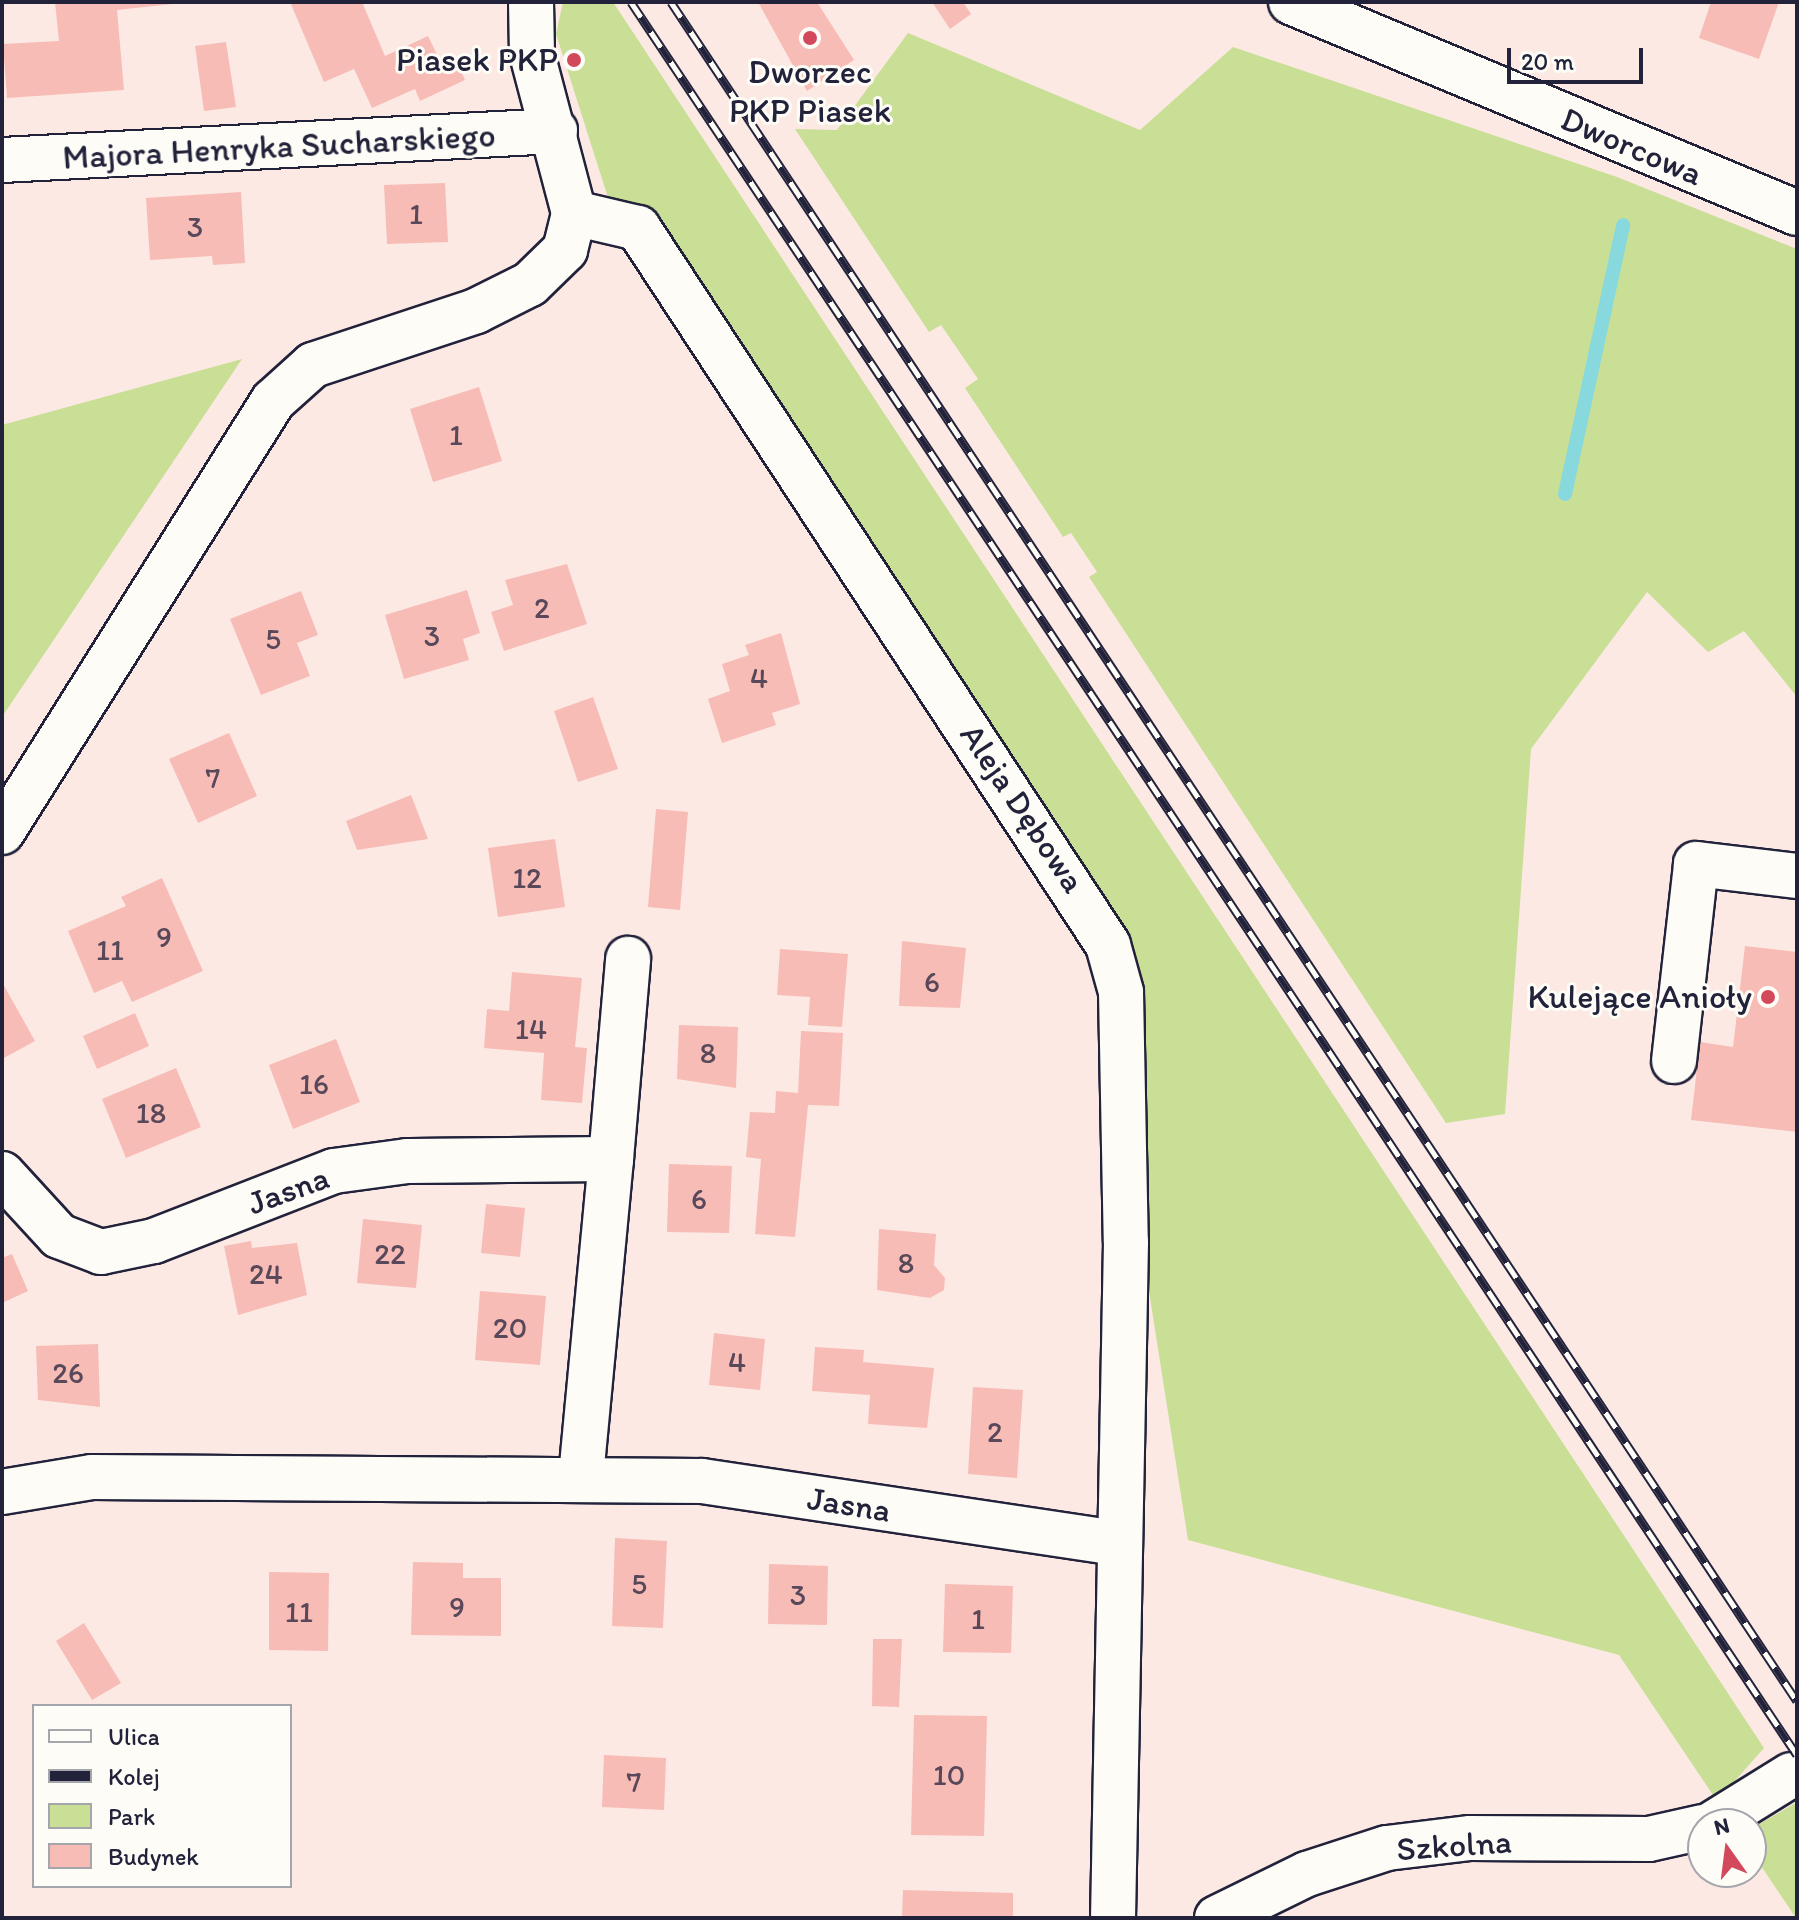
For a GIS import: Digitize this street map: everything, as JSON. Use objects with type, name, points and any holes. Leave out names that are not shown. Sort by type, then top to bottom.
[{"type":"street","points":[[2,832],[273,401],[313,365],[476,311],[530,284],[565,250],[574,213],[555,131],[532,54],[531,2]]},
{"type":"street","name":"Dworcowa","points":[[1291,2],[1797,213]]},
{"type":"street","name":"Majora Henryka Sucharskiego","points":[[2,160],[555,131]]},
{"type":"street","name":"Aleja Dębowa","points":[[574,213],[638,228],[1108,945],[1121,992],[1126,1242],[1116,1543],[1113,1918]]},
{"type":"street","points":[[1674,1061],[1696,864],[1797,876]]},
{"type":"street","points":[[581,1478],[628,959]]},
{"type":"street","name":"Jasna","points":[[2,1174],[59,1236],[101,1252],[154,1241],[334,1171],[407,1161],[611,1159]]},
{"type":"street","name":"Jasna","points":[[2,1492],[92,1477],[702,1481],[1116,1543]]},
{"type":"street","points":[[1738,1808],[1791,1775]]},
{"type":"street","name":"Szkolna","points":[[1217,1918],[1307,1874],[1387,1848],[1470,1838],[1649,1839],[1687,1831]]},
{"type":"green space","points":[[563,2],[613,2],[1764,1748],[1717,1801],[1619,1655],[1188,1540],[1141,1240],[1128,982],[610,204],[556,34]]},
{"type":"green space","points":[[908,33],[1140,130],[1233,47],[1617,177],[1797,249],[1797,697],[1744,631],[1708,652],[1647,592],[1531,749],[1505,1114],[1446,1123],[1089,577],[1097,572],[1071,533],[1063,537],[965,388],[978,379],[941,325],[929,332],[795,129],[837,130]]},
{"type":"green space","points":[[242,359],[2,717],[2,425]]},
{"type":"green space","points":[[1797,1802],[1797,1918],[1767,1875],[1767,1820]]},
{"type":"building","points":[[55,2],[172,4],[117,10],[124,90],[7,98],[3,44],[59,41]]},
{"type":"building","points":[[290,2],[362,2],[385,56],[428,36],[446,73],[459,67],[465,80],[420,101],[415,89],[372,108],[354,69],[324,82]]},
{"type":"building","name":"Dworzec PKP Piasek","points":[[758,2],[817,2],[854,60],[807,91]]},
{"type":"building","points":[[932,2],[963,2],[971,14],[950,29]]},
{"type":"building","points":[[1711,2],[1779,2],[1759,59],[1699,38]]},
{"type":"building","points":[[226,42],[236,107],[204,111],[195,46]]},
{"type":"building","points":[[445,183],[448,242],[387,244],[384,185]]},
{"type":"building","points":[[241,192],[245,263],[213,265],[212,256],[150,260],[146,198]]},
{"type":"building","points":[[479,387],[502,461],[433,482],[410,409]]},
{"type":"building","points":[[567,564],[587,624],[504,651],[491,612],[513,605],[505,580]]},
{"type":"building","points":[[467,590],[480,633],[463,639],[469,660],[404,679],[385,615]]},
{"type":"building","points":[[301,591],[318,635],[297,643],[310,676],[261,695],[230,619]]},
{"type":"building","points":[[781,633],[800,704],[772,713],[776,725],[722,743],[708,699],[730,691],[722,664],[749,655],[745,645]]},
{"type":"building","points":[[593,697],[618,769],[578,782],[554,711]]},
{"type":"building","points":[[229,733],[257,796],[198,823],[169,759]]},
{"type":"building","points":[[411,795],[428,839],[357,850],[346,821]]},
{"type":"building","points":[[656,809],[688,812],[680,910],[648,907]]},
{"type":"building","points":[[555,839],[565,907],[498,917],[488,848]]},
{"type":"building","points":[[162,878],[203,971],[132,1002],[122,981],[94,993],[68,931],[126,906],[121,897]]},
{"type":"building","points":[[902,941],[966,948],[960,1008],[899,1006]]},
{"type":"building","name":"Kulejące Anioły","points":[[1745,946],[1797,952],[1797,1132],[1691,1120],[1700,1042],[1733,1047]]},
{"type":"building","points":[[780,949],[848,954],[842,1027],[808,1025],[810,997],[777,995]]},
{"type":"building","points":[[512,972],[582,978],[575,1047],[587,1048],[582,1103],[541,1100],[544,1053],[484,1048],[487,1009],[509,1011]]},
{"type":"building","points":[[2,982],[35,1041],[2,1059]]},
{"type":"building","points":[[135,1013],[149,1046],[97,1069],[83,1036]]},
{"type":"building","points":[[679,1025],[738,1027],[736,1088],[677,1079]]},
{"type":"building","points":[[801,1031],[843,1033],[839,1106],[808,1105],[795,1237],[755,1234],[761,1159],[746,1157],[750,1112],[775,1113],[776,1091],[798,1093]]},
{"type":"building","points":[[336,1039],[360,1102],[293,1129],[269,1065]]},
{"type":"building","points":[[176,1068],[201,1127],[126,1158],[102,1099]]},
{"type":"building","points":[[669,1164],[732,1166],[729,1233],[667,1232]]},
{"type":"building","points":[[486,1204],[525,1208],[520,1257],[481,1253]]},
{"type":"building","points":[[363,1219],[422,1225],[416,1288],[357,1283]]},
{"type":"building","points":[[879,1229],[936,1234],[934,1265],[945,1278],[944,1290],[930,1298],[877,1290]]},
{"type":"building","points":[[251,1241],[252,1248],[297,1243],[307,1295],[238,1315],[224,1246]]},
{"type":"building","points":[[12,1254],[28,1291],[2,1303],[2,1258]]},
{"type":"building","points":[[480,1291],[546,1296],[540,1365],[475,1360]]},
{"type":"building","points":[[714,1333],[765,1339],[760,1390],[709,1385]]},
{"type":"building","points":[[98,1344],[100,1407],[38,1400],[36,1346]]},
{"type":"building","points":[[815,1347],[864,1350],[863,1362],[934,1368],[927,1428],[868,1424],[870,1395],[812,1391]]},
{"type":"building","points":[[973,1387],[1023,1390],[1017,1478],[968,1474]]},
{"type":"building","points":[[615,1538],[667,1541],[663,1628],[612,1626]]},
{"type":"building","points":[[413,1562],[463,1563],[463,1578],[501,1578],[501,1636],[411,1635]]},
{"type":"building","points":[[769,1564],[828,1566],[827,1625],[768,1624]]},
{"type":"building","points":[[269,1572],[329,1573],[328,1651],[269,1650]]},
{"type":"building","points":[[945,1584],[1013,1586],[1011,1653],[943,1652]]},
{"type":"building","points":[[84,1623],[121,1683],[92,1700],[56,1641]]},
{"type":"building","points":[[873,1639],[902,1639],[899,1707],[872,1706]]},
{"type":"building","points":[[914,1715],[987,1716],[984,1836],[911,1835]]},
{"type":"building","points":[[604,1755],[666,1758],[664,1810],[602,1807]]},
{"type":"building","points":[[903,1890],[1013,1893],[1013,1918],[902,1918]]},
{"type":"waterway","points":[[1565,494],[1623,225]]},
{"type":"railway","points":[[631,2],[1797,1755]]},
{"type":"railway","points":[[671,2],[1797,1701]]},
{"type":"place","name":"Dworzec PKP Piasek","points":[[810,38]]},
{"type":"place","name":"Piasek PKP","points":[[574,60]]},
{"type":"place","name":"Kulejące Anioły","points":[[1768,997]]}]
